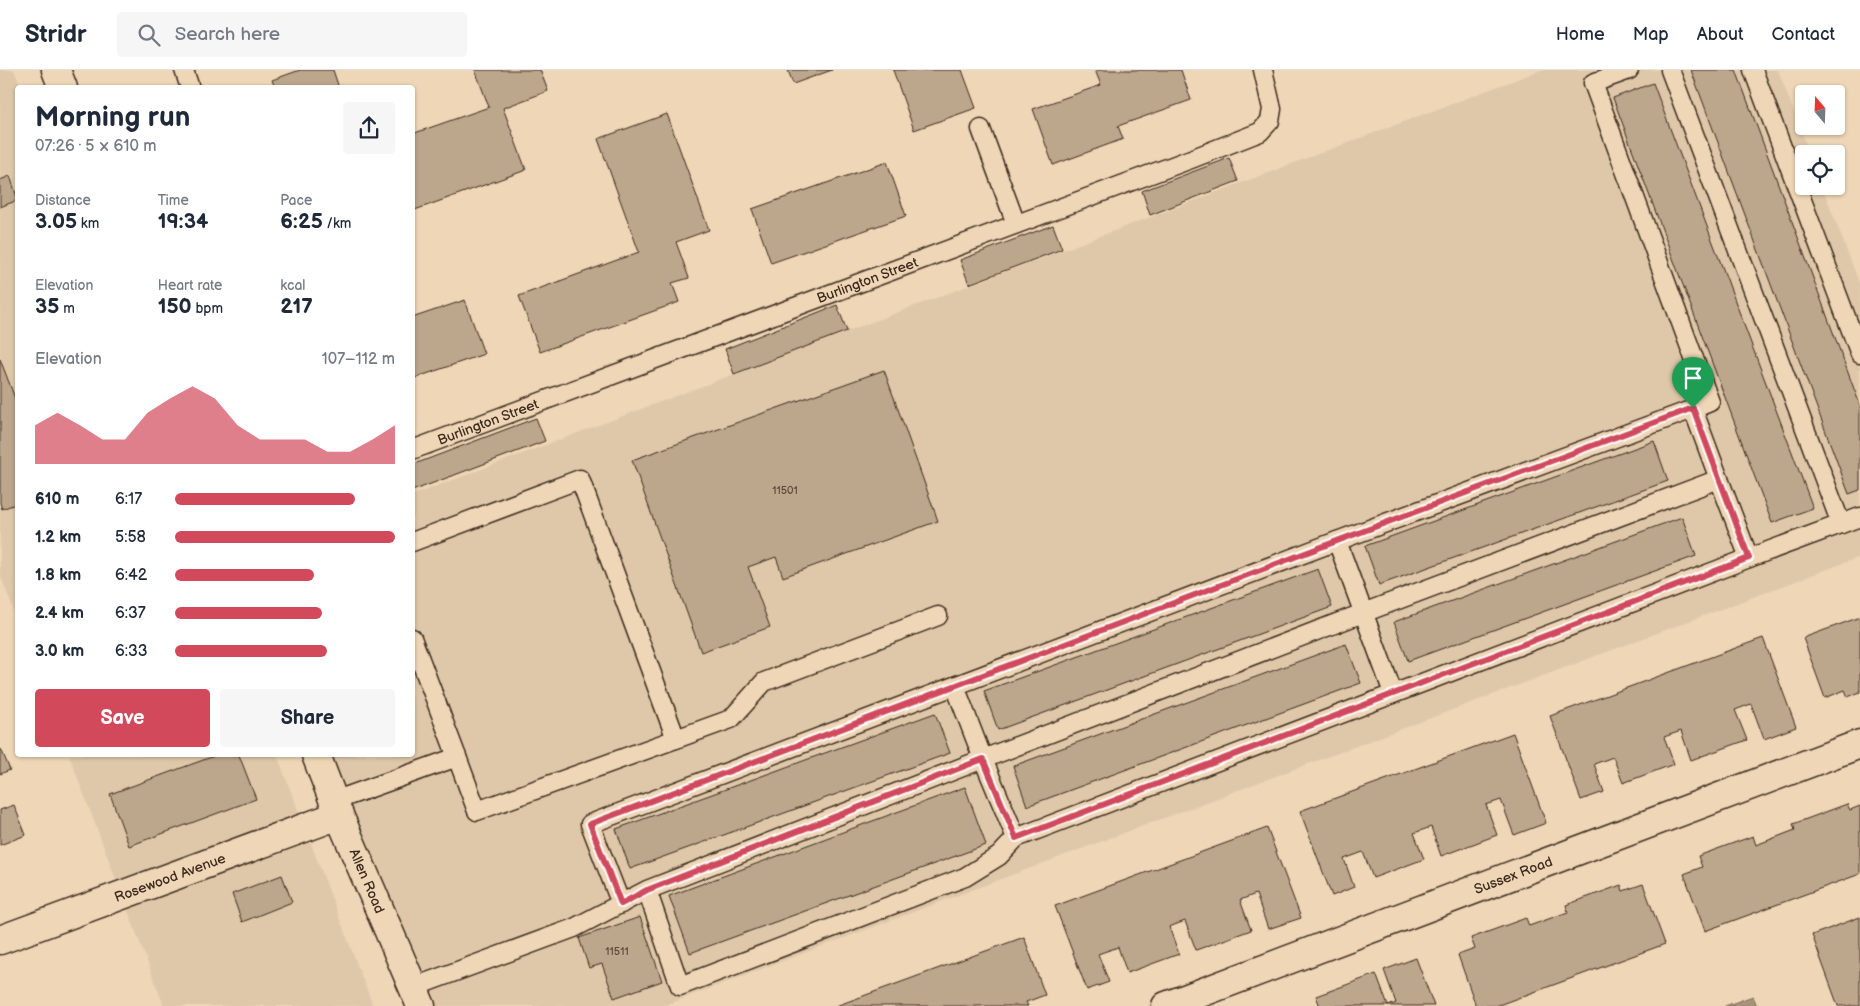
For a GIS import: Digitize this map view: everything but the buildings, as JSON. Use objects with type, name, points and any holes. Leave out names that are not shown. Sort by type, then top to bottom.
[{"type":"street","name":"Sussex Road","points":[[1166,1006],[1860,744]]},
{"type":"street","name":"Allen Road","points":[[317,757],[336,808],[418,997]]},
{"type":"street","name":"Rosewood Avenue","points":[[0,940],[336,808]]},
{"type":"lane","points":[[184,70],[189,85]]},
{"type":"lane","name":"Burlington Street","points":[[415,449],[1260,132],[1270,121],[1272,109],[1262,70]]},
{"type":"lane","points":[[621,904],[590,824],[1710,402],[1593,83],[1629,70]]},
{"type":"lane","points":[[1670,70],[1842,524]]},
{"type":"lane","points":[[1753,70],[1860,354]]},
{"type":"lane","points":[[980,128],[1016,224]]},
{"type":"lane","points":[[1693,408],[1749,558]]},
{"type":"lane","points":[[415,541],[580,479],[676,739]]},
{"type":"lane","points":[[418,997],[574,928],[647,890],[1363,613],[1719,479]]},
{"type":"lane","points":[[647,890],[680,986],[965,877],[1000,856],[1016,838],[1860,517]]},
{"type":"lane","points":[[1337,541],[1393,694]]},
{"type":"lane","points":[[415,646],[477,811],[731,719],[764,682],[938,616]]},
{"type":"lane","points":[[956,686],[983,759],[1016,838]]},
{"type":"lane","points":[[336,808],[457,757]]},
{"type":"shaded area","points":[[0,70],[14,70],[20,85],[15,85],[15,615],[0,574]]},
{"type":"shaded area","points":[[1541,70],[1778,70],[1795,115],[1795,135],[1803,135],[1807,145],[1795,145],[1795,195],[1825,195],[1860,285],[1860,557],[663,1006],[421,1006],[317,757],[415,757],[415,494]]},
{"type":"shaded area","points":[[70,757],[278,757],[373,1006],[164,1006]]},
{"type":"shaded area","points":[[1753,996],[1757,1006],[1725,1006]]},
{"type":"route","points":[[1693,408],[1749,558],[1016,838],[983,759],[647,890],[621,904],[590,824],[1693,408]]}]
